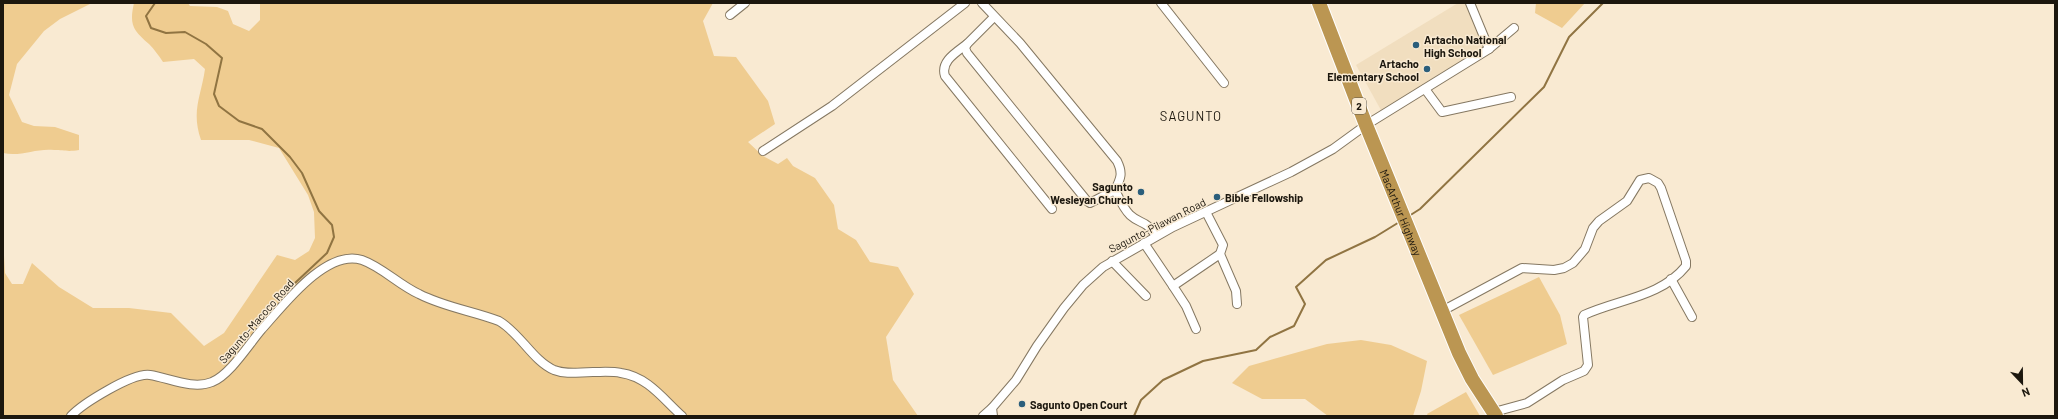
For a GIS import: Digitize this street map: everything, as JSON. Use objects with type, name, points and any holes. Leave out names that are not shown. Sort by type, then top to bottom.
[{"type":"highway","name":"MacArthur Highway","points":[[1319,3],[1366,125],[1442,312],[1469,373],[1495,414]]},
{"type":"street","points":[[730,15],[745,3]]},
{"type":"street","points":[[763,151],[832,106],[965,3]]},
{"type":"street","points":[[967,44],[965,48],[967,53],[1087,201],[1090,203],[1096,202],[1115,190],[1122,176],[1121,168],[1117,161],[1020,43],[982,3]]},
{"type":"street","points":[[1161,3],[1224,83]]},
{"type":"street","points":[[1470,3],[1489,49]]},
{"type":"street","points":[[994,17],[967,44],[948,60],[944,65],[945,76],[1052,210]]},
{"type":"street","name":"Sagunto-Pilawan Road","points":[[983,416],[993,412],[1064,308],[1092,276],[1112,261],[1156,236],[1291,172],[1333,149],[1366,125],[1489,49],[1514,28]]},
{"type":"street","points":[[1425,88],[1442,112],[1511,97]]},
{"type":"street","points":[[1442,312],[1522,268],[1554,270],[1564,268],[1573,263],[1585,249],[1593,228],[1599,221],[1627,201],[1637,183],[1644,179],[1653,180],[1661,188],[1686,261],[1686,266],[1672,280],[1655,290],[1584,315],[1588,365],[1584,371],[1563,380],[1527,403],[1495,414]]},
{"type":"street","points":[[1115,190],[1129,214],[1150,226],[1156,236]]},
{"type":"street","points":[[1173,286],[1220,254],[1223,245],[1206,212]]},
{"type":"street","points":[[1144,243],[1186,306],[1196,329]]},
{"type":"street","points":[[1220,254],[1236,291],[1237,304]]},
{"type":"street","name":"Sagunto-Macoco Road","points":[[71,416],[86,404],[136,376],[150,375],[188,383],[214,382],[232,366],[300,287],[327,267],[336,262],[352,258],[369,263],[420,295],[499,321],[509,328],[537,357],[553,369],[573,374],[621,373],[642,380],[658,391],[682,416]]},
{"type":"street","points":[[1112,261],[1146,296]]},
{"type":"street","points":[[1672,280],[1692,317]]},
{"type":"shaded area","points":[[3,3],[92,3],[60,19],[44,31],[17,64],[9,95],[22,122],[34,126],[55,127],[79,135],[79,150],[41,150],[16,154],[3,153]]},
{"type":"shaded area","points":[[134,3],[188,3],[190,6],[217,7],[228,11],[233,24],[249,31],[260,20],[260,3],[713,3],[703,21],[714,56],[736,57],[768,101],[775,124],[748,142],[763,156],[778,164],[787,158],[793,166],[815,178],[834,205],[838,229],[856,240],[870,262],[898,267],[914,294],[886,337],[893,380],[918,416],[3,416],[3,238],[5,273],[12,284],[23,284],[32,263],[59,287],[93,308],[129,308],[171,313],[204,346],[224,333],[277,255],[295,260],[309,251],[315,238],[314,212],[308,195],[279,148],[249,140],[201,140],[198,130],[197,112],[205,69],[194,59],[163,62],[153,48],[136,31],[132,22]]},
{"type":"shaded area","points":[[1458,3],[1466,3],[1485,43],[1483,49],[1382,112],[1356,65]]},
{"type":"shaded area","points":[[1536,3],[1585,3],[1562,28],[1535,13]]},
{"type":"shaded area","points":[[1539,277],[1560,315],[1567,344],[1493,375],[1459,315]]},
{"type":"shaded area","points":[[1361,340],[1391,345],[1427,361],[1421,391],[1413,416],[1328,416],[1305,399],[1262,399],[1232,383],[1249,366],[1327,344]]},
{"type":"shaded area","points":[[1466,392],[1480,416],[1428,416],[1427,414]]},
{"type":"waterway","points":[[155,3],[146,16],[151,28],[166,33],[185,32],[206,44],[222,58],[214,94],[219,106],[239,121],[262,129],[290,157],[302,173],[319,211],[332,225],[334,237],[327,253],[295,283]]},
{"type":"waterway","points":[[1409,216],[1420,209],[1544,87],[1569,37],[1603,3]]},
{"type":"waterway","points":[[1134,416],[1141,400],[1163,380],[1203,361],[1256,350],[1270,337],[1294,326],[1305,304],[1296,287],[1326,260],[1375,237],[1401,221]]},
{"type":"place","name":"Artacho National High School","points":[[1416,45]]},
{"type":"place","name":"Artacho Elementary School","points":[[1427,69]]},
{"type":"place","name":"Sagunto Wesleyan Church","points":[[1141,192]]},
{"type":"place","name":"Bible Fellowship","points":[[1217,197]]},
{"type":"place","name":"Sagunto Open Court","points":[[1022,404]]},
{"type":"district","name":"SAGUNTO","points":[[1191,116]]}]
